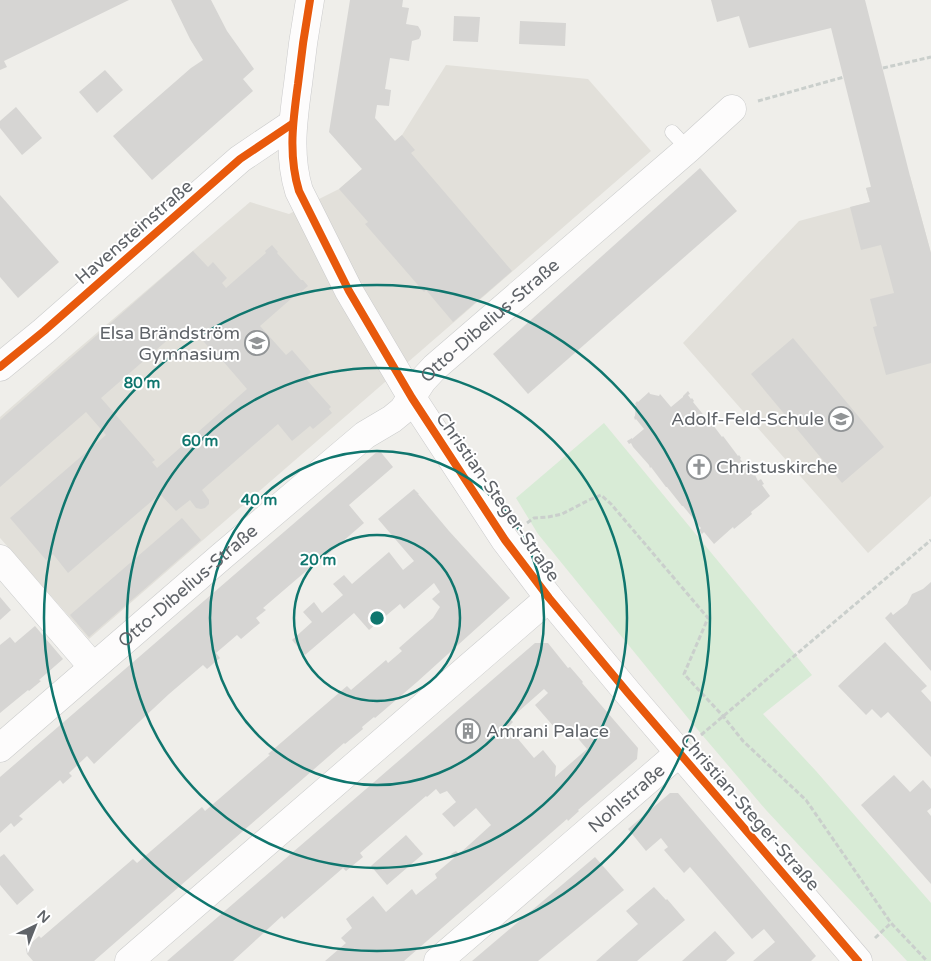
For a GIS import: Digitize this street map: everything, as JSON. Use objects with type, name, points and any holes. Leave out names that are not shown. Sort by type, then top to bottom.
[{"type":"street","name":"Christian-Steger-Straße","points":[[310,0],[292,124],[295,177],[299,190],[349,291],[412,398],[505,540],[549,598],[855,960]]},
{"type":"street","name":"Otto-Dibelius-Straße","points":[[0,748],[365,435],[403,410],[422,381],[435,367],[680,140],[732,109]]},
{"type":"street","name":"Havensteinstraße","points":[[3,359],[51,325],[240,159],[292,124]]},
{"type":"street","points":[[0,559],[93,667]]},
{"type":"street","points":[[130,961],[549,598]]},
{"type":"street","name":"Nohlstraße","points":[[438,961],[679,752]]},
{"type":"path","points":[[883,68],[931,58]]},
{"type":"path","points":[[732,109],[844,78]]},
{"type":"path","points":[[505,540],[534,518],[562,514],[601,495],[611,504],[708,618],[684,674],[723,716],[743,741],[806,800],[891,923],[927,961]]},
{"type":"shaded area","name":"Elsa Brändström Gymnasium","points":[[446,65],[588,79],[651,151],[89,639],[0,538],[0,417],[250,202],[289,214],[339,189],[402,135]]},
{"type":"shaded area","name":"Adolf-Feld-Schule","points":[[910,176],[931,253],[931,496],[868,553],[683,343],[799,221],[870,202],[866,188]]},
{"type":"green space","points":[[604,423],[812,675],[763,714],[816,771],[931,903],[931,961],[907,961],[766,810],[692,723],[538,534],[516,498]]},
{"type":"building","points":[[0,0],[129,0],[4,61],[7,67],[0,70]]},
{"type":"building","points":[[171,0],[211,0],[227,31],[254,69],[243,79],[253,91],[152,180],[113,136],[191,68],[203,60],[190,39]]},
{"type":"building","points":[[350,0],[403,0],[402,7],[409,8],[406,24],[418,26],[421,35],[419,39],[412,41],[409,61],[390,58],[385,89],[391,90],[389,106],[377,105],[375,118],[395,141],[402,135],[415,150],[411,153],[512,271],[453,322],[426,290],[424,292],[365,224],[368,222],[339,189],[362,169],[329,132]]},
{"type":"building","points":[[711,0],[865,0],[931,253],[931,363],[886,375],[873,327],[877,326],[870,299],[894,293],[881,245],[861,250],[850,207],[870,202],[866,188],[871,187],[831,28],[749,48],[739,16],[717,22]]},
{"type":"building","points":[[454,16],[480,17],[478,42],[453,41]]},
{"type":"building","points":[[520,21],[566,23],[565,46],[519,44]]},
{"type":"building","points":[[105,70],[123,90],[97,113],[79,92]]},
{"type":"building","points":[[16,107],[42,138],[22,155],[0,128],[0,121]]},
{"type":"building","points":[[700,168],[737,211],[528,394],[493,354]]},
{"type":"building","points":[[0,195],[59,262],[18,298],[0,277]]},
{"type":"building","points":[[272,245],[277,253],[308,286],[260,326],[286,355],[292,350],[311,372],[305,378],[331,407],[329,409],[332,413],[313,429],[310,426],[292,441],[278,424],[202,490],[209,500],[209,504],[205,508],[196,508],[190,500],[176,511],[160,494],[68,573],[53,554],[46,560],[10,518],[106,435],[86,412],[0,487],[0,420],[193,251],[208,267],[213,262],[227,278],[222,283],[226,288],[266,253],[265,251]],"holes":[[[188,324],[247,389],[157,468],[152,462],[155,460],[101,398]]]},
{"type":"building","points":[[793,338],[884,447],[842,483],[751,374]]},
{"type":"building","name":"Christuskirche","points":[[688,391],[690,394],[688,395],[692,398],[693,402],[739,455],[740,459],[758,481],[761,479],[764,484],[762,485],[770,496],[751,512],[752,514],[734,529],[733,527],[714,544],[704,532],[702,534],[699,530],[701,528],[697,523],[631,443],[629,444],[627,441],[644,429],[634,417],[637,401],[649,392],[659,396],[660,394],[671,407]]},
{"type":"building","points":[[379,450],[393,467],[349,505],[364,523],[263,608],[266,610],[256,618],[260,623],[241,639],[237,635],[216,653],[220,658],[207,669],[203,665],[94,764],[87,756],[69,773],[72,776],[63,784],[60,780],[19,816],[23,819],[14,827],[11,823],[0,833],[0,777]]},
{"type":"building","points":[[414,489],[510,598],[417,682],[362,727],[363,729],[344,743],[94,961],[33,961],[27,954],[26,949],[39,936],[41,938],[133,859],[137,863],[202,807],[205,811],[347,686],[351,690],[386,660],[388,663],[402,651],[399,648],[433,618],[440,607],[432,599],[440,592],[434,583],[404,609],[400,604],[369,630],[354,613],[305,655],[292,640],[312,622],[303,612],[314,602],[322,613],[343,595],[333,584],[344,575],[352,584],[389,552],[403,570],[414,561],[378,519]]},
{"type":"building","points":[[182,518],[201,540],[89,637],[70,615]]},
{"type":"building","points":[[931,582],[931,671],[885,618],[891,612],[893,615],[907,604],[912,594],[923,589]]},
{"type":"building","points":[[0,597],[11,610],[0,620]]},
{"type":"building","points":[[35,626],[63,659],[39,680],[41,681],[0,713],[0,645],[10,637],[15,643]]},
{"type":"building","points":[[885,642],[927,686],[921,691],[931,702],[931,757],[888,712],[881,718],[872,709],[866,715],[838,686]]},
{"type":"building","points":[[535,643],[548,643],[638,748],[637,759],[568,821],[567,819],[404,961],[325,961],[346,943],[341,938],[352,928],[346,919],[373,896],[386,912],[412,889],[416,895],[437,878],[435,874],[454,858],[451,854],[456,851],[459,854],[491,825],[476,808],[454,827],[442,814],[456,802],[447,791],[440,794],[436,789],[426,796],[360,853],[363,857],[346,871],[343,868],[284,919],[282,916],[233,961],[167,961]],"holes":[[[544,689],[548,693],[535,705],[561,735],[569,728],[587,749],[555,777],[556,766],[543,750],[534,758],[508,727],[513,722],[510,719]]]},
{"type":"building","points":[[894,775],[910,792],[923,780],[931,789],[931,808],[927,811],[931,816],[931,884],[861,805]]},
{"type":"building","points":[[670,793],[678,793],[816,956],[811,961],[753,961],[775,942],[764,929],[752,939],[690,867],[684,873],[664,850],[668,847],[661,838],[646,851],[628,829]]},
{"type":"building","points":[[406,835],[423,854],[387,885],[371,866]]},
{"type":"building","points":[[4,854],[34,890],[17,905],[0,885],[0,857]]},
{"type":"building","points":[[595,857],[624,890],[538,961],[472,961]]},
{"type":"building","points":[[654,887],[685,920],[637,961],[596,961],[638,924],[626,911]]},
{"type":"building","points":[[715,931],[735,953],[726,961],[682,961]]},
{"type":"cycle path","points":[[310,0],[294,111],[294,164],[299,191],[349,291],[412,398],[505,540],[549,598],[858,961]]},
{"type":"cycle path","points":[[0,367],[44,331],[240,159],[292,124]]},
{"type":"place","name":"Elsa Brändström Gymnasium","points":[[257,343]]},
{"type":"place","name":"Adolf-Feld-Schule","points":[[841,419]]},
{"type":"place","name":"Christuskirche","points":[[699,467]]},
{"type":"place","name":"Amrani Palace","points":[[468,731]]}]
